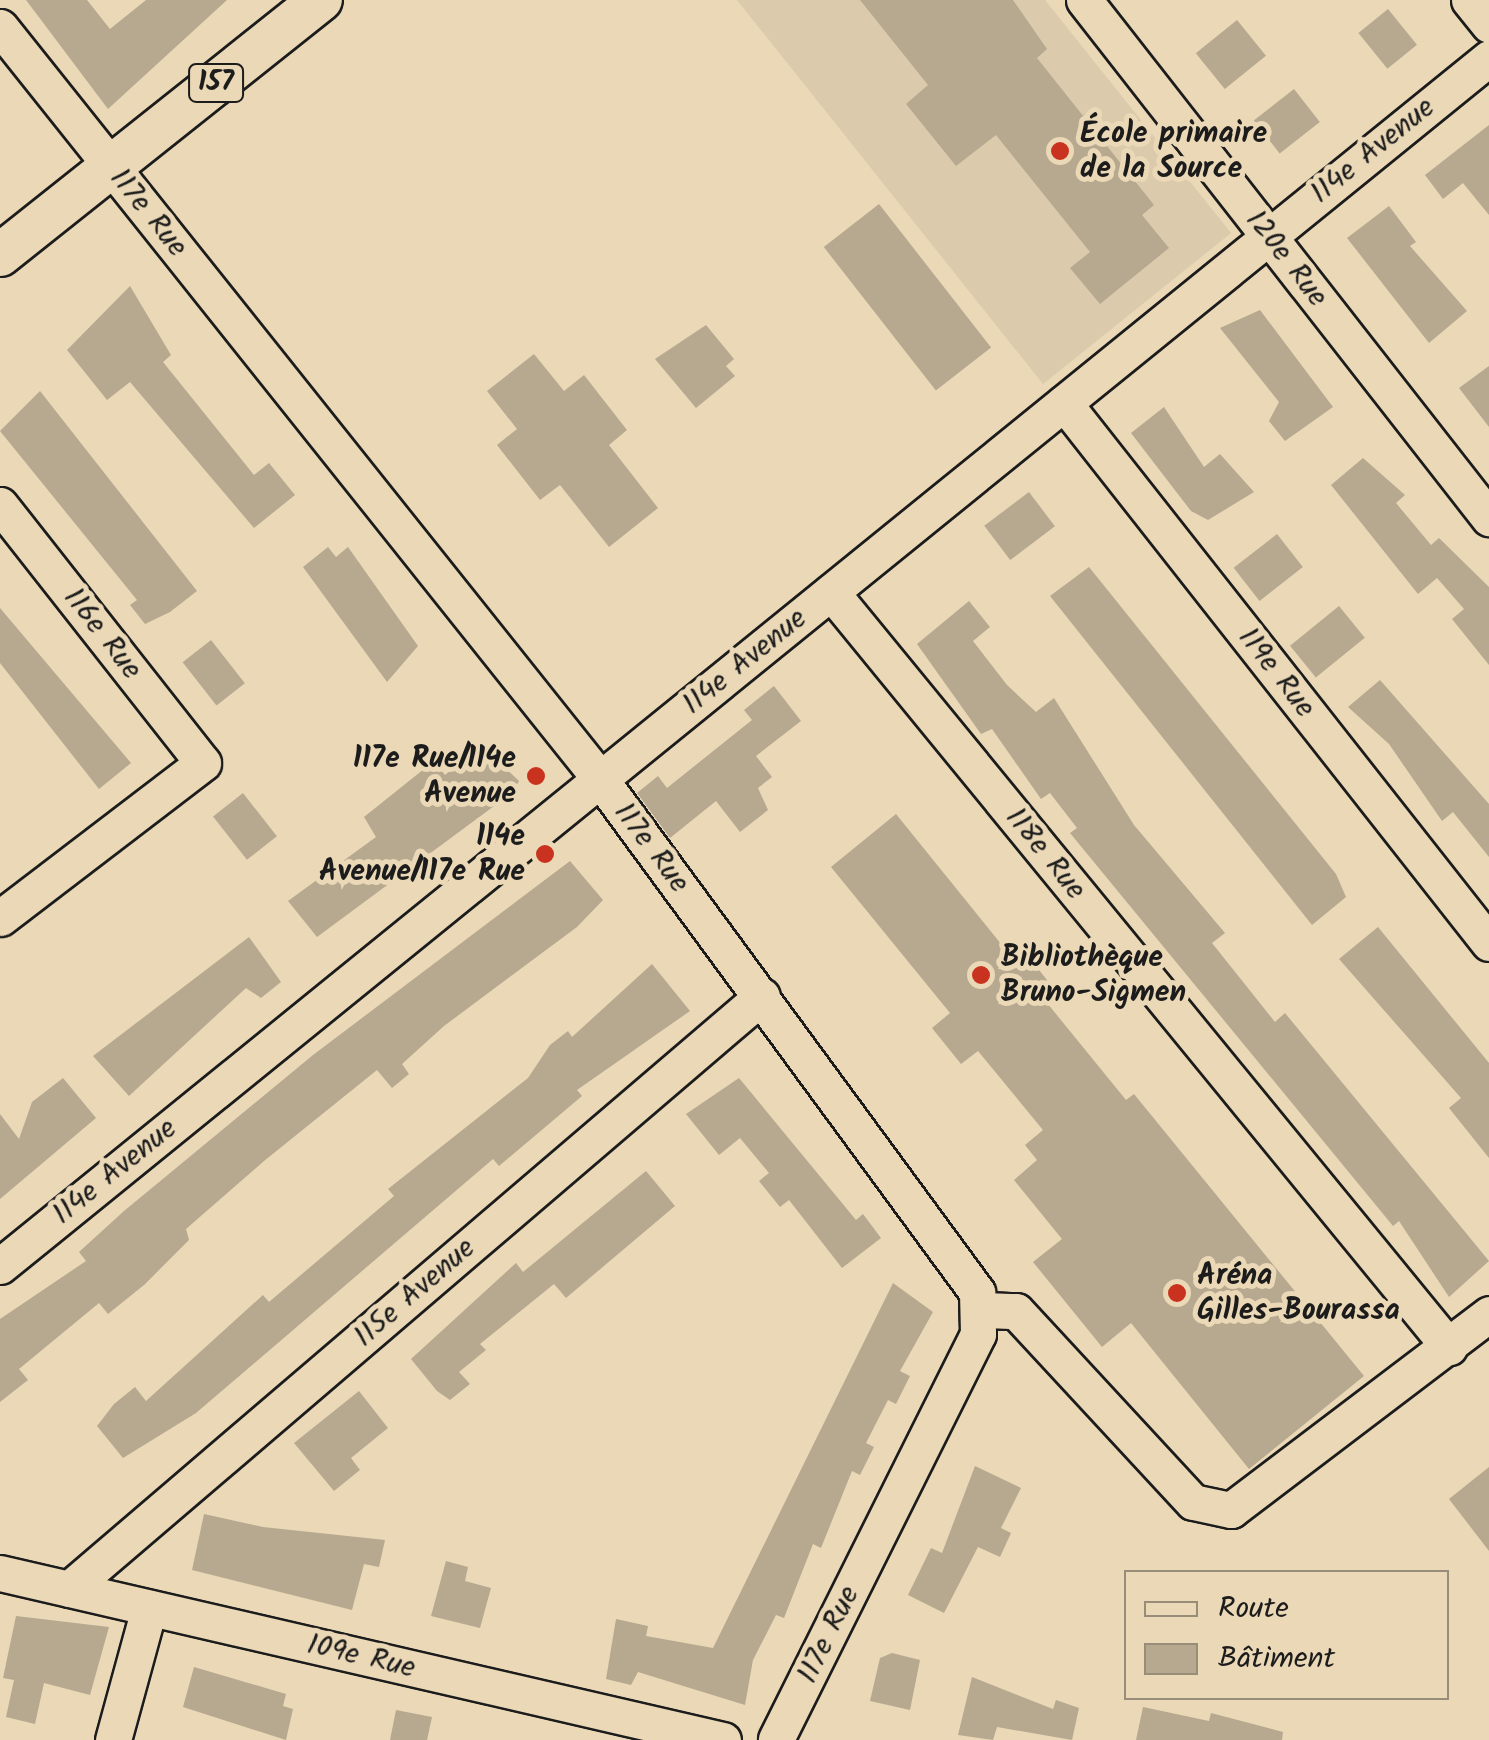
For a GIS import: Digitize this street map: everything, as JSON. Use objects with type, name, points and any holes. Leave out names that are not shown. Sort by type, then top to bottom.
[{"type":"main road","name":"157","points":[[0,255],[321,0]]},
{"type":"street","name":"120e Rue","points":[[1084,0],[1489,518]]},
{"type":"street","points":[[1469,0],[1489,25]]},
{"type":"street","name":"117e Rue","points":[[0,27],[600,779],[762,996],[983,1310],[776,1740]]},
{"type":"street","name":"114e Avenue","points":[[0,1266],[1489,58]]},
{"type":"street","name":"119e Rue","points":[[1064,403],[1489,943]]},
{"type":"street","name":"116e Rue","points":[[0,505],[203,763],[0,918]]},
{"type":"street","name":"118e Rue","points":[[831,592],[1450,1347]]},
{"type":"street","name":"115e Avenue","points":[[68,1589],[762,996]]},
{"type":"street","points":[[983,1310],[1016,1311],[1193,1502],[1231,1510],[1489,1314]]},
{"type":"street","name":"109e Rue","points":[[0,1573],[723,1740]]},
{"type":"street","points":[[113,1740],[149,1608]]},
{"type":"shaded area","points":[[737,0],[1045,0],[1231,233],[1043,384]]},
{"type":"building","points":[[26,0],[87,0],[110,29],[146,0],[227,0],[108,109]]},
{"type":"building","name":"École primaire de la Source","points":[[860,0],[1013,0],[1047,49],[1037,58],[1154,205],[1142,215],[1169,248],[1100,304],[1070,268],[1090,252],[996,135],[956,166],[906,104],[928,85]]},
{"type":"building","points":[[1388,9],[1417,45],[1387,69],[1358,33]]},
{"type":"building","points":[[1237,20],[1266,56],[1225,89],[1196,53]]},
{"type":"building","points":[[1294,89],[1320,122],[1280,153],[1254,120]]},
{"type":"building","points":[[1489,125],[1489,215],[1463,183],[1443,199],[1425,175]]},
{"type":"building","points":[[879,204],[991,347],[936,391],[824,247]]},
{"type":"building","points":[[1389,206],[1416,242],[1410,246],[1467,311],[1429,343],[1347,238]]},
{"type":"building","points":[[130,286],[171,355],[163,362],[254,475],[269,463],[295,495],[254,528],[130,382],[107,400],[67,350]]},
{"type":"building","points":[[1260,310],[1333,407],[1285,441],[1269,421],[1279,402],[1220,328]]},
{"type":"building","points":[[706,325],[734,359],[726,366],[735,376],[696,408],[655,359]]},
{"type":"building","points":[[534,354],[564,391],[584,375],[627,430],[609,445],[658,508],[609,547],[560,485],[540,500],[497,445],[517,429],[487,391]]},
{"type":"building","points":[[1489,366],[1489,427],[1459,388]]},
{"type":"building","points":[[40,391],[197,591],[170,612],[145,624],[130,605],[137,600],[0,431]]},
{"type":"building","points":[[1164,407],[1204,467],[1220,454],[1254,492],[1208,520],[1191,511],[1131,433]]},
{"type":"building","points":[[1363,458],[1405,495],[1396,503],[1431,545],[1439,538],[1489,587],[1489,665],[1452,619],[1464,609],[1437,578],[1418,594],[1331,485]]},
{"type":"building","points":[[1029,492],[1055,526],[1010,560],[984,526]]},
{"type":"building","points":[[1277,534],[1303,567],[1260,601],[1234,568]]},
{"type":"building","points":[[328,547],[336,557],[348,547],[418,646],[387,682],[303,567]]},
{"type":"building","points":[[1089,567],[1336,874],[1346,897],[1312,925],[1050,596]]},
{"type":"building","points":[[969,601],[990,627],[973,641],[1007,685],[1036,712],[1054,698],[1134,825],[1225,933],[1212,943],[1275,1022],[1285,1013],[1489,1261],[1449,1297],[1399,1221],[1393,1226],[1070,833],[1077,828],[1050,793],[1041,799],[992,729],[981,734],[917,644]]},
{"type":"building","points":[[1339,606],[1365,638],[1316,678],[1290,646]]},
{"type":"building","points":[[0,608],[131,763],[99,789],[0,663]]},
{"type":"building","points":[[211,640],[245,683],[216,706],[183,662]]},
{"type":"building","points":[[1380,680],[1489,804],[1489,857],[1453,812],[1442,821],[1389,744],[1348,707]]},
{"type":"building","points":[[774,686],[801,721],[756,756],[772,777],[758,788],[768,810],[740,832],[716,801],[670,838],[637,793],[658,776],[667,788],[752,720],[744,710]]},
{"type":"building","points":[[481,745],[519,781],[513,792],[317,937],[288,901],[376,837],[364,817],[434,761],[445,775]]},
{"type":"building","points":[[243,793],[277,836],[247,860],[213,816]]},
{"type":"building","name":"Aréna Gilles-Bourassa","points":[[896,814],[1014,960],[1025,952],[1054,989],[1043,998],[1126,1100],[1134,1094],[1364,1376],[1249,1469],[1131,1323],[1102,1347],[1033,1262],[1062,1239],[1014,1180],[1037,1160],[1025,1145],[1043,1130],[978,1051],[961,1064],[932,1028],[950,1013],[831,867]]},
{"type":"building","points":[[570,861],[603,900],[577,927],[444,1026],[402,1064],[409,1074],[392,1088],[377,1070],[264,1161],[186,1229],[189,1240],[144,1285],[108,1314],[99,1303],[19,1369],[28,1380],[0,1402],[0,1319],[86,1261],[79,1252],[124,1211],[313,1055]]},
{"type":"building","points":[[1378,927],[1489,1063],[1489,1158],[1449,1108],[1461,1098],[1339,959]]},
{"type":"building","points":[[249,937],[281,982],[261,998],[246,988],[129,1096],[93,1056]]},
{"type":"building","points":[[652,964],[690,1011],[577,1090],[582,1096],[499,1166],[493,1159],[196,1413],[123,1458],[97,1426],[114,1404],[135,1387],[146,1401],[263,1295],[269,1302],[394,1196],[388,1189],[528,1078],[550,1045],[568,1031],[572,1037]]},
{"type":"building","points":[[63,1078],[96,1118],[0,1199],[0,1114],[19,1139],[32,1102]]},
{"type":"building","points":[[739,1078],[856,1220],[863,1214],[881,1238],[842,1268],[789,1200],[780,1207],[759,1181],[769,1173],[740,1138],[719,1155],[686,1114]]},
{"type":"building","points":[[646,1171],[675,1206],[566,1298],[554,1284],[480,1344],[486,1350],[459,1372],[470,1384],[450,1400],[437,1391],[411,1359],[516,1263],[523,1272]]},
{"type":"building","points":[[893,1283],[933,1312],[900,1371],[910,1376],[896,1404],[888,1400],[866,1443],[874,1447],[860,1475],[852,1471],[821,1548],[813,1544],[784,1618],[776,1615],[753,1660],[745,1705],[638,1672],[631,1685],[606,1679],[616,1619],[648,1626],[646,1636],[713,1648]]},
{"type":"building","points":[[359,1391],[388,1428],[351,1458],[360,1470],[334,1491],[294,1443]]},
{"type":"building","points":[[975,1466],[1021,1488],[1001,1528],[1011,1533],[1000,1557],[978,1547],[944,1613],[908,1595],[931,1548],[942,1553]]},
{"type":"building","points":[[1489,1467],[1489,1551],[1449,1499]]},
{"type":"building","points":[[204,1514],[263,1527],[385,1540],[379,1567],[364,1564],[352,1610],[192,1570]]},
{"type":"building","points":[[446,1561],[468,1567],[465,1581],[491,1588],[480,1628],[431,1616]]},
{"type":"building","points":[[16,1616],[109,1627],[90,1695],[44,1683],[35,1724],[6,1717],[14,1680],[3,1678]]},
{"type":"building","points":[[892,1653],[920,1660],[910,1710],[870,1701],[880,1658]]},
{"type":"building","points":[[194,1667],[286,1694],[283,1706],[293,1709],[286,1740],[183,1707]]},
{"type":"building","points":[[972,1677],[1053,1709],[1056,1700],[1079,1708],[1072,1740],[997,1727],[993,1740],[958,1735]]},
{"type":"building","points":[[1143,1707],[1209,1721],[1211,1713],[1283,1732],[1282,1740],[1136,1740]]},
{"type":"building","points":[[396,1710],[432,1717],[427,1740],[390,1740]]},
{"type":"place","name":"École primaire de la Source","points":[[1060,151]]},
{"type":"place","name":"117e Rue/114e Avenue","points":[[536,776]]},
{"type":"place","name":"114e Avenue/117e Rue","points":[[545,854]]},
{"type":"place","name":"Bibliothèque Bruno-Sigmen","points":[[981,975]]},
{"type":"place","name":"Aréna Gilles-Bourassa","points":[[1177,1293]]}]
